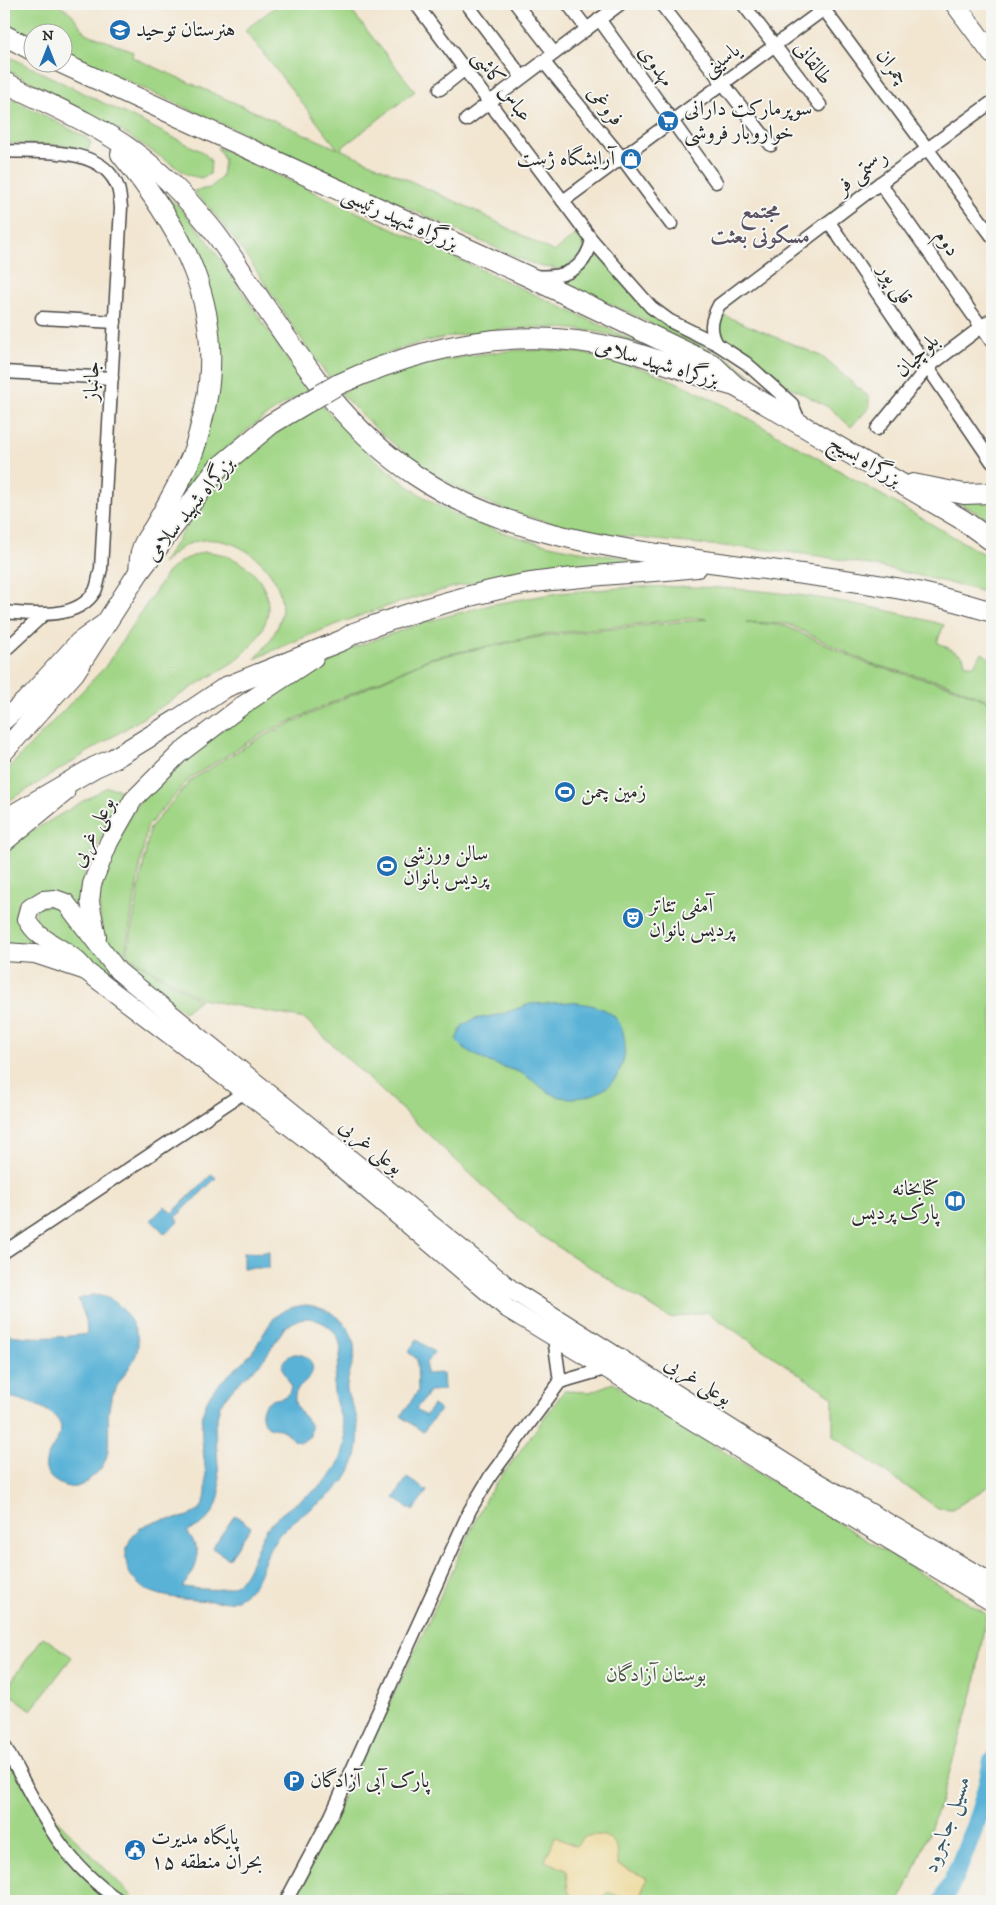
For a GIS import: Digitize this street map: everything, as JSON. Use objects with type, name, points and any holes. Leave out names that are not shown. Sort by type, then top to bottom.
[{"type":"highway","points":[[4,35],[22,45]]},
{"type":"highway","name":"بزرگراه شهید رئیسی","points":[[72,68],[525,276],[713,365],[735,386]]},
{"type":"highway","points":[[4,82],[106,135],[134,152],[193,206],[209,224],[314,379],[366,437],[416,476],[482,512],[534,530],[606,546],[912,591],[992,612]]},
{"type":"highway","points":[[106,135],[147,185],[170,219],[193,266],[206,314],[210,344],[211,370],[198,438],[177,486],[142,549],[139,572]]},
{"type":"highway","name":"بزرگراه شهید سلامی","points":[[4,751],[74,673],[139,572],[217,469],[271,424],[337,385],[386,364],[438,349],[501,339],[556,339],[626,350],[705,379],[735,386]]},
{"type":"highway","name":"بزرگراه بسیج","points":[[735,386],[897,480],[963,520],[992,541]]},
{"type":"highway","points":[[897,480],[964,494],[992,493]]},
{"type":"highway","points":[[963,520],[992,535]]},
{"type":"highway","points":[[4,820],[95,766],[112,759],[177,720],[226,687],[343,640],[354,633],[447,602],[528,584],[578,577],[724,564]]},
{"type":"highway","points":[[912,591],[992,627]]},
{"type":"main road","points":[[955,4],[987,46]]},
{"type":"main road","points":[[962,4],[987,46]]},
{"type":"main road","points":[[4,720],[26,700],[79,642],[105,624]]},
{"type":"main road","name":"بوعلی غربی","points":[[343,640],[232,713],[179,754],[133,800],[108,842],[92,884],[91,910],[100,948],[118,971],[512,1290],[798,1470],[992,1583]]},
{"type":"main road","points":[[4,842],[95,766]]},
{"type":"main road","points":[[86,971],[72,956],[32,931],[27,919],[30,908],[35,903],[50,898],[66,903],[100,948]]},
{"type":"main road","name":"بوعلی غربی","points":[[4,952],[34,954],[86,971],[246,1091],[317,1147],[494,1298],[554,1338],[992,1602]]},
{"type":"street","name":"عباس کاشی","points":[[416,4],[592,240],[651,306],[670,321],[717,344],[746,363],[792,404],[800,422]]},
{"type":"street","points":[[467,4],[522,77]]},
{"type":"street","points":[[516,4],[554,53]]},
{"type":"street","points":[[568,4],[586,29]]},
{"type":"street","points":[[466,120],[620,4]]},
{"type":"street","points":[[661,4],[771,145]]},
{"type":"street","name":"طالقانی","points":[[743,4],[820,105]]},
{"type":"street","name":"یاسینی","points":[[564,202],[775,45],[825,5]]},
{"type":"street","name":"چمران","points":[[825,5],[992,236]]},
{"type":"street","name":"مهدوی","points":[[599,19],[671,122],[716,182]]},
{"type":"street","name":"فروغی","points":[[543,61],[622,158],[671,224]]},
{"type":"street","points":[[440,89],[465,69]]},
{"type":"street","name":"رستمی فر","points":[[717,344],[712,334],[711,324],[718,305],[880,183],[992,102]]},
{"type":"street","name":"جانباز","points":[[4,151],[79,155],[97,164],[118,187],[122,207],[101,569],[95,591],[82,604],[63,612],[43,615],[4,612]]},
{"type":"street","name":"دوم","points":[[880,183],[992,342]]},
{"type":"street","name":"قلی پور","points":[[829,222],[992,462]]},
{"type":"street","points":[[525,276],[541,277],[576,269],[585,261],[592,240]]},
{"type":"street","points":[[42,318],[115,322]]},
{"type":"street","name":"بلوچیان","points":[[877,430],[927,368],[992,318]]},
{"type":"street","points":[[4,372],[112,378]]},
{"type":"street","points":[[4,652],[43,615]]},
{"type":"street","points":[[4,1252],[246,1091]]},
{"type":"street","points":[[554,1338],[560,1382]]},
{"type":"street","points":[[286,1901],[331,1816],[470,1510],[491,1475],[560,1382],[605,1369]]},
{"type":"street","points":[[4,1745],[48,1828],[69,1856],[106,1892],[120,1901]]},
{"type":"green space","points":[[4,4],[58,4],[72,14],[85,33],[133,51],[132,57],[338,149],[245,30],[279,4],[346,4],[415,91],[340,149],[472,209],[554,252],[580,231],[586,245],[583,252],[565,269],[542,267],[516,257],[72,56],[72,22],[22,22],[22,34],[4,25]]},
{"type":"green space","points":[[4,54],[22,63],[22,72],[41,72],[203,152],[211,161],[210,174],[201,178],[188,175],[126,134],[4,68]]},
{"type":"green space","points":[[4,94],[85,137],[91,142],[87,153],[70,146],[4,143]]},
{"type":"green space","points":[[217,147],[665,355],[619,337],[594,332],[567,329],[507,329],[477,332],[421,343],[388,353],[330,379],[231,235],[193,191],[210,188],[222,177],[224,159]]},
{"type":"green space","points":[[151,182],[181,209],[208,241],[309,391],[266,416],[228,447],[195,483],[164,523],[172,506],[214,337]]},
{"type":"green space","points":[[596,250],[644,306],[681,335],[727,358],[755,378],[632,314],[555,279],[580,271],[592,258]]},
{"type":"green space","points":[[723,315],[821,356],[869,397],[869,408],[851,427],[830,408],[777,382],[747,356],[723,343],[717,333]]},
{"type":"green space","points":[[520,350],[573,352],[612,359],[645,369],[719,403],[992,559],[992,594],[846,560],[752,548],[615,535],[569,527],[525,516],[483,501],[429,471],[389,440],[340,393],[406,369],[474,355]]},
{"type":"green space","points":[[321,404],[380,464],[413,490],[449,511],[496,530],[544,544],[644,560],[553,568],[514,574],[438,591],[327,628],[255,659],[276,631],[282,607],[277,585],[261,562],[238,546],[224,541],[211,540],[197,541],[187,545],[162,564],[197,510],[222,480],[262,444]]},
{"type":"green space","points":[[945,495],[992,498],[992,521]]},
{"type":"green space","points":[[203,552],[214,553],[236,560],[255,575],[262,584],[266,594],[268,614],[266,622],[253,643],[235,661],[4,804],[4,773],[105,667],[168,572],[181,561]]},
{"type":"green space","points":[[633,587],[750,590],[829,599],[867,606],[944,625],[937,642],[963,656],[965,663],[973,666],[982,653],[992,660],[992,702],[946,683],[871,664],[788,624],[746,622],[786,626],[870,665],[947,685],[992,703],[992,1484],[953,1509],[938,1508],[833,1436],[833,1397],[707,1312],[670,1318],[538,1234],[507,1208],[305,1019],[201,999],[127,955],[150,828],[191,780],[259,738],[429,659],[543,636],[708,619],[694,618],[546,634],[430,658],[260,735],[190,778],[147,827],[125,955],[199,1000],[184,1012],[122,964],[108,945],[101,923],[98,896],[103,874],[129,818],[145,793],[263,696],[304,676],[335,654],[425,622],[493,604],[558,593]]},
{"type":"green space","points":[[107,787],[118,789],[129,798],[102,837],[88,865],[83,880],[81,911],[71,902],[24,909],[72,961],[4,948],[4,848]]},
{"type":"green space","points":[[59,905],[136,995],[35,926],[36,908]]},
{"type":"green space","name":"بوستان آزادگان","points":[[613,1383],[986,1614],[974,1690],[941,1801],[912,1876],[899,1901],[291,1901],[408,1666],[487,1496],[564,1391],[590,1392]]},
{"type":"green space","points":[[43,1637],[72,1657],[31,1710],[5,1690]]},
{"type":"green space","points":[[4,1736],[53,1816],[137,1901],[4,1901]]},
{"type":"sand","points":[[593,1835],[611,1839],[618,1852],[618,1865],[647,1878],[638,1901],[630,1901],[608,1892],[598,1901],[576,1900],[568,1891],[566,1870],[545,1861],[555,1837],[576,1846],[583,1837]]},
{"type":"water","points":[[571,1002],[592,1005],[611,1014],[617,1020],[624,1036],[624,1055],[619,1073],[609,1085],[592,1095],[566,1098],[552,1094],[516,1071],[476,1056],[456,1040],[462,1026],[474,1019],[499,1015],[530,1004]]},
{"type":"water","points":[[212,1174],[216,1178],[176,1217],[179,1221],[165,1234],[151,1220],[165,1206],[172,1213]]},
{"type":"water","points":[[269,1252],[269,1268],[243,1268],[243,1253]]},
{"type":"water","points":[[93,1295],[108,1298],[124,1310],[135,1329],[138,1341],[137,1352],[115,1390],[110,1403],[109,1443],[105,1461],[100,1469],[85,1483],[76,1487],[69,1487],[58,1483],[49,1476],[46,1468],[46,1460],[61,1431],[60,1424],[56,1418],[43,1408],[4,1396],[4,1334],[45,1337],[87,1334],[86,1320],[78,1299]]},
{"type":"water","points":[[306,1305],[325,1310],[334,1315],[348,1328],[352,1337],[354,1357],[348,1378],[347,1391],[357,1419],[358,1439],[357,1452],[347,1477],[339,1487],[279,1535],[267,1555],[256,1582],[250,1590],[241,1596],[229,1602],[183,1599],[152,1592],[139,1585],[130,1574],[126,1560],[130,1541],[135,1533],[150,1523],[190,1515],[198,1511],[203,1504],[206,1493],[206,1473],[202,1443],[202,1423],[206,1403],[211,1394],[252,1352],[278,1314],[294,1307]],"holes":[[[299,1319],[314,1319],[327,1325],[332,1330],[341,1348],[334,1379],[334,1393],[343,1426],[345,1442],[340,1460],[326,1480],[286,1510],[268,1527],[245,1575],[240,1581],[223,1589],[182,1587],[192,1573],[197,1560],[196,1547],[187,1531],[200,1525],[210,1517],[220,1492],[215,1426],[220,1405],[233,1388],[262,1362],[285,1327]]]},
{"type":"water","points":[[417,1340],[434,1352],[426,1363],[426,1374],[443,1373],[444,1390],[430,1391],[416,1409],[425,1416],[433,1405],[440,1410],[423,1432],[401,1416],[418,1391],[417,1359],[408,1352]]},
{"type":"water","points":[[294,1354],[306,1357],[310,1360],[313,1367],[310,1376],[295,1396],[298,1409],[311,1427],[310,1436],[302,1442],[293,1439],[281,1429],[271,1428],[265,1424],[262,1414],[267,1402],[289,1394],[291,1386],[284,1373],[283,1364],[288,1357]]},
{"type":"water","points":[[407,1478],[427,1491],[413,1511],[394,1498]]},
{"type":"water","points":[[235,1515],[251,1527],[229,1559],[212,1548]]},
{"type":"waterway","name":"مسیل جاجرود","points":[[943,1901],[979,1816],[992,1762]]},
{"type":"place","name":"هنرستان توحید","points":[[120,30]]},
{"type":"place","name":"سوپرمارکت دارانی خواروبار فروشی","points":[[668,121]]},
{"type":"place","name":"آرایشگاه ژست","points":[[631,159]]},
{"type":"place","name":"زمین چمن","points":[[565,792]]},
{"type":"place","name":"سالن ورزشی پردیس بانوان","points":[[387,866]]},
{"type":"place","name":"آمفی تئاتر پردیس بانوان","points":[[633,918]]},
{"type":"place","name":"کتابخانه پارک پردیس","points":[[955,1201]]},
{"type":"place","name":"پارک آبی آزادگان","points":[[294,1781]]},
{"type":"place","name":"پایگاه مدیرت بحران منطقه ۱۵","points":[[135,1850]]},
{"type":"district","name":"مجتمع مسکونی بعثت","points":[[760,224]]}]
